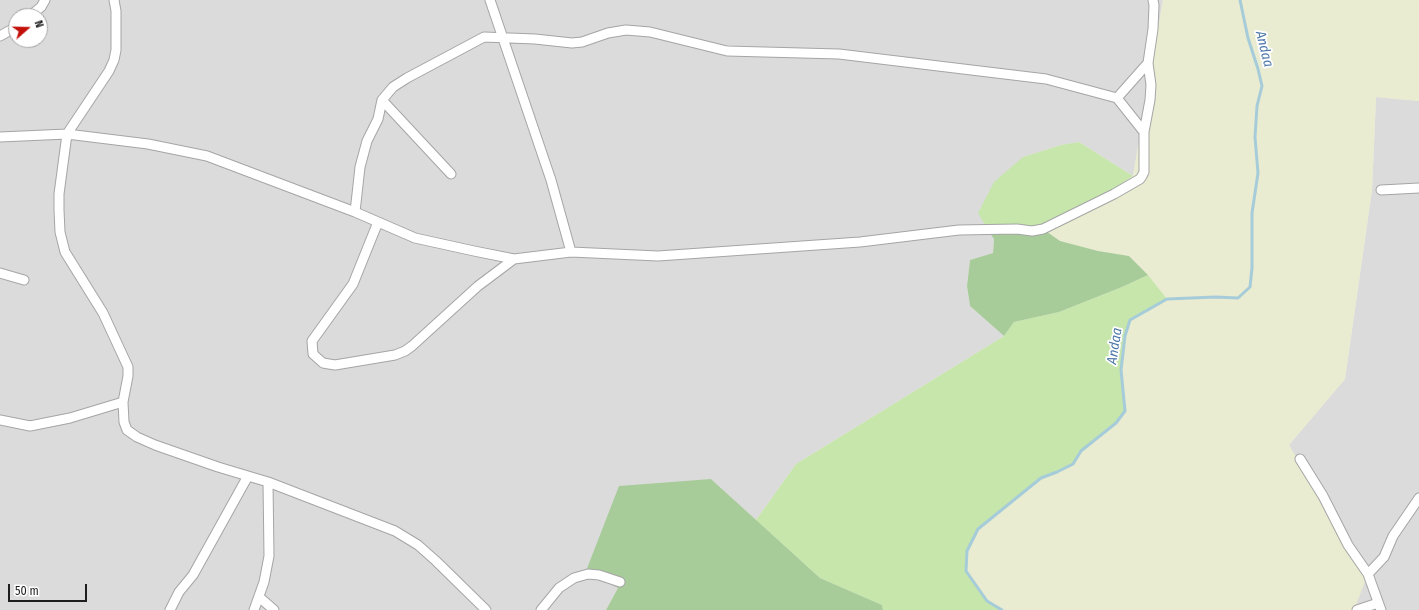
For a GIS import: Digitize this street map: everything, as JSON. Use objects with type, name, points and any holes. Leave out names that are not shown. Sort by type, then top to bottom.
[{"type":"street","points":[[114,0],[116,11],[116,50],[114,60],[109,71],[67,134],[59,194],[60,232],[65,252],[104,312],[128,367],[128,376],[123,402],[124,422],[127,430],[155,445],[268,482],[401,535],[418,545],[486,610]]},
{"type":"street","points":[[490,0],[551,180],[571,252]]},
{"type":"street","points":[[0,137],[67,134],[148,144],[207,156],[355,212],[415,238],[514,259],[571,252],[658,256],[860,242],[959,230],[1017,229],[1032,231],[1043,229],[1140,179],[1144,172],[1144,132],[1150,100],[1151,84],[1148,63],[1153,29],[1153,0]]},
{"type":"street","points":[[355,212],[360,167],[366,141],[378,119],[382,100],[394,87],[403,81],[484,37],[502,37],[572,43],[582,42],[608,33],[626,30],[650,32],[727,51],[839,54],[1046,80],[1116,98],[1144,132]]},
{"type":"street","points":[[1116,98],[1148,63]]},
{"type":"street","points":[[382,100],[450,174]]},
{"type":"street","points":[[1381,190],[1419,188]]},
{"type":"street","points":[[378,222],[353,284],[312,341],[313,354],[323,363],[335,365],[395,355],[405,351],[478,286],[514,259]]},
{"type":"street","points":[[0,273],[24,280]]},
{"type":"street","points":[[0,420],[30,426],[70,418],[123,402]]},
{"type":"street","points":[[1300,459],[1323,496],[1348,545],[1368,574],[1379,606],[1357,610]]},
{"type":"street","points":[[170,610],[179,592],[193,575],[248,476]]},
{"type":"street","points":[[254,610],[264,582],[269,556],[268,482]]},
{"type":"street","points":[[1368,574],[1384,557],[1393,536],[1419,498]]},
{"type":"street","points":[[542,610],[559,588],[574,578],[588,574],[599,575],[620,582]]},
{"type":"street","points":[[259,597],[274,610]]},
{"type":"shaded area","points":[[0,0],[1163,0],[1133,176],[1079,142],[1061,145],[1023,157],[994,239],[993,253],[970,260],[967,286],[970,306],[1004,336],[796,464],[756,520],[711,479],[618,588],[606,610],[0,610]]},
{"type":"shaded area","points":[[1376,97],[1419,101],[1419,610],[1354,610],[1289,445],[1345,379],[1372,190]]},
{"type":"green space","points":[[1163,0],[1419,0],[1419,101],[1376,97],[1372,190],[1345,379],[1289,445],[1368,574],[1354,610],[1002,610],[987,601],[966,571],[967,551],[978,529],[1041,478],[1073,464],[1081,451],[1116,423],[1125,398],[1121,370],[1125,336],[1130,320],[1167,299],[1148,275],[1129,256],[1098,251],[1060,241],[1043,229],[1083,209],[1133,176]]},
{"type":"green space","points":[[1079,142],[1133,176],[1083,209],[1043,229],[988,230],[978,213],[994,182],[1023,157],[1061,145]]},
{"type":"green space","points":[[1043,229],[1060,241],[1098,251],[1129,256],[1148,275],[1059,312],[1014,322],[1004,336],[970,306],[967,286],[970,260],[993,253],[994,239],[988,230]]},
{"type":"green space","points":[[1148,275],[1167,299],[1130,320],[1125,336],[1121,370],[1125,411],[1116,423],[1081,451],[1073,464],[1041,478],[978,529],[967,551],[966,571],[987,601],[1002,610],[883,610],[882,605],[820,578],[756,520],[796,464],[1004,336],[1014,322],[1059,312]]},
{"type":"green space","points":[[711,479],[820,578],[882,605],[883,610],[606,610],[618,588],[586,571],[619,486]]},
{"type":"waterway","name":"Andaa","points":[[1002,610],[987,601],[966,571],[967,551],[978,529],[1041,478],[1073,464],[1081,451],[1116,423],[1125,411],[1121,370],[1125,336],[1130,320],[1167,299],[1216,297],[1238,298],[1250,287],[1252,268],[1252,213],[1258,173],[1255,137],[1257,106],[1262,86],[1248,38],[1240,0]]}]
